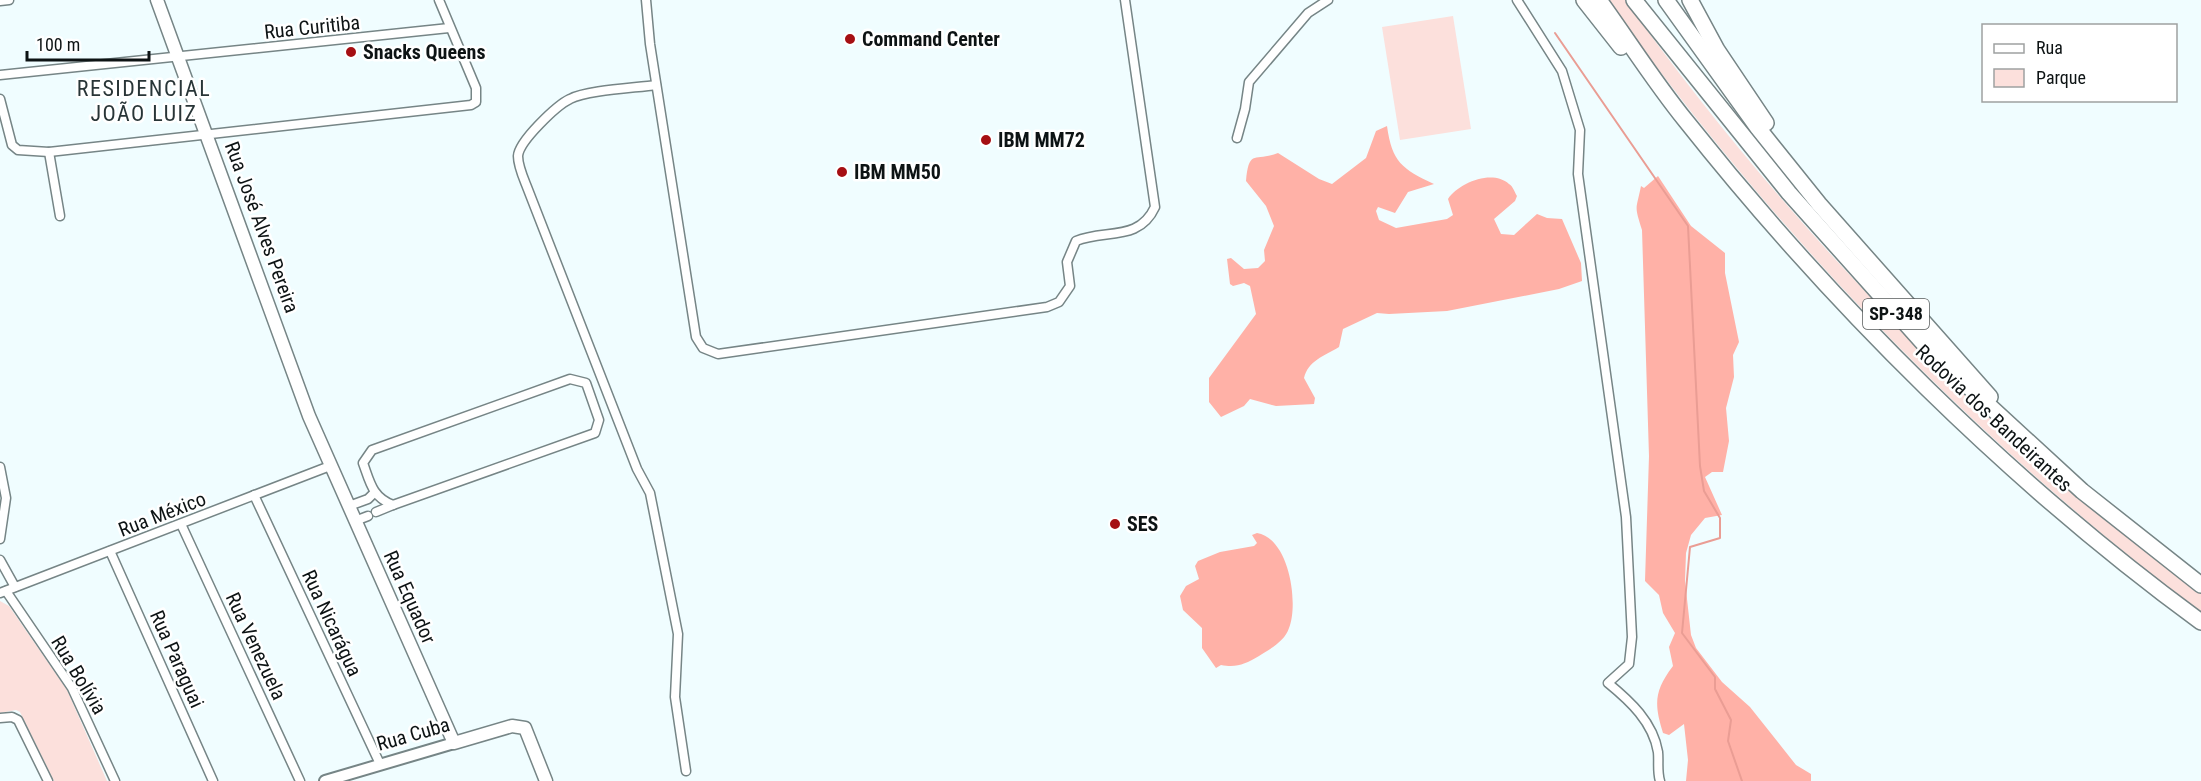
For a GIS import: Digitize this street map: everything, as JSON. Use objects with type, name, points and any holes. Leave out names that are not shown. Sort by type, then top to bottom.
[{"type":"highway","points":[[1584,0],[1625,53],[1684,120]]},
{"type":"highway","name":"Rodovia dos Bandeirantes","points":[[1599,0],[1684,120],[1767,219],[1921,382],[2091,535],[2201,622]]},
{"type":"highway","name":"Rodovia dos Bandeirantes","points":[[1634,0],[1789,193],[1933,354],[2082,491],[2201,585]]},
{"type":"highway","points":[[1666,0],[1758,128],[1819,204],[1982,388],[2021,437]]},
{"type":"highway","points":[[1690,0],[1718,50],[1819,204]]},
{"type":"main road","name":"Rua José Alves Pereira","points":[[157,0],[330,466]]},
{"type":"main road","name":"Rua Equador","points":[[330,466],[454,743]]},
{"type":"main road","name":"Rua Cuba","points":[[454,743],[512,726],[525,728],[529,733],[546,781]]},
{"type":"street","points":[[0,1],[9,0]]},
{"type":"street","points":[[0,99],[12,145],[18,150],[49,152],[471,105],[477,98],[476,88],[439,0]]},
{"type":"street","points":[[645,0],[656,85],[696,336],[703,348],[710,352],[727,354],[1047,307],[1059,302],[1070,286],[1066,262],[1076,241],[1132,230],[1148,221],[1155,207],[1125,0]]},
{"type":"street","points":[[1237,138],[1249,82],[1308,13],[1328,0]]},
{"type":"street","points":[[1517,0],[1562,71],[1580,130],[1578,174],[1626,517],[1632,637],[1629,664],[1608,683],[1632,702],[1651,733],[1658,753],[1660,781]]},
{"type":"street","name":"Rua Curitiba","points":[[0,75],[449,28]]},
{"type":"street","points":[[656,85],[571,98],[550,114],[522,144],[518,153],[519,164],[527,187],[638,469],[650,493],[678,634],[675,697],[686,771]]},
{"type":"street","points":[[49,152],[60,216]]},
{"type":"street","points":[[355,522],[393,505],[595,433],[599,420],[586,383],[570,379],[372,450],[363,463],[374,493],[381,500],[393,505]]},
{"type":"street","name":"Rua México","points":[[7,590],[182,525],[330,466]]},
{"type":"street","points":[[0,467],[6,498],[0,539]]},
{"type":"street","points":[[349,506],[368,499],[374,493]]},
{"type":"street","name":"Rua Nicarágua","points":[[254,495],[380,764]]},
{"type":"street","name":"Rua Venezuela","points":[[182,525],[300,781]]},
{"type":"street","name":"Rua Paraguai","points":[[110,551],[213,781]]},
{"type":"street","name":"Rua Bolívia","points":[[0,560],[7,590],[72,688],[115,781]]},
{"type":"street","points":[[0,718],[12,717],[18,720],[48,781]]},
{"type":"street","name":"Rua Cuba","points":[[325,781],[454,743]]},
{"type":"green space","points":[[1607,0],[1625,0],[1687,84],[1753,165],[1891,319],[2041,462],[2119,529],[2201,594],[2201,613],[2034,476],[1956,404],[1881,329],[1809,252],[1739,171]]},
{"type":"green space","points":[[1453,16],[1471,129],[1400,140],[1382,27]]},
{"type":"green space","points":[[0,601],[9,606],[67,690],[107,781],[54,781],[20,712],[16,710],[0,713]]},
{"type":"shaded area","points":[[1387,126],[1392,148],[1400,163],[1414,174],[1434,184],[1408,192],[1395,213],[1378,207],[1376,211],[1379,220],[1396,228],[1447,219],[1453,215],[1448,199],[1460,188],[1485,178],[1502,180],[1512,186],[1517,196],[1515,201],[1494,219],[1501,234],[1514,235],[1537,214],[1547,218],[1562,219],[1581,263],[1582,281],[1559,289],[1447,311],[1377,313],[1343,329],[1339,347],[1309,367],[1304,378],[1315,398],[1314,404],[1276,406],[1250,399],[1244,406],[1221,417],[1209,402],[1209,378],[1256,314],[1250,286],[1244,283],[1233,286],[1230,284],[1227,259],[1231,258],[1244,269],[1258,268],[1265,261],[1264,250],[1274,226],[1266,206],[1246,181],[1251,160],[1278,153],[1319,179],[1332,184],[1366,158],[1376,131]]},
{"type":"shaded area","points":[[1658,176],[1691,226],[1725,253],[1725,273],[1739,342],[1733,355],[1734,377],[1726,408],[1729,441],[1723,472],[1712,472],[1705,477],[1722,515],[1705,518],[1691,535],[1686,553],[1685,581],[1691,635],[1696,648],[1722,682],[1750,707],[1796,765],[1811,774],[1811,781],[1686,781],[1688,760],[1684,724],[1669,735],[1663,733],[1660,723],[1657,706],[1659,691],[1673,666],[1669,647],[1675,633],[1663,613],[1659,595],[1645,581],[1649,456],[1642,230],[1637,208],[1641,186],[1644,188]]},
{"type":"shaded area","points":[[1257,533],[1268,537],[1277,546],[1289,573],[1293,603],[1289,628],[1281,641],[1254,659],[1241,665],[1221,665],[1216,668],[1202,648],[1202,628],[1183,610],[1180,596],[1186,586],[1199,579],[1195,566],[1198,561],[1220,552],[1254,546],[1257,543],[1252,535]]},
{"type":"waterway","points":[[1555,33],[1688,226],[1700,466],[1704,491],[1720,518],[1720,538],[1690,547],[1682,633],[1715,677],[1715,689],[1731,720],[1728,741],[1742,781]]},
{"type":"place","name":"Command Center","points":[[850,39]]},
{"type":"place","name":"Snacks Queens","points":[[351,52]]},
{"type":"place","name":"IBM MM72","points":[[986,140]]},
{"type":"place","name":"IBM MM50","points":[[842,172]]},
{"type":"place","name":"SES","points":[[1115,524]]},
{"type":"district","name":"RESIDENCIAL JOÃO LUIZ","points":[[144,100]]}]
